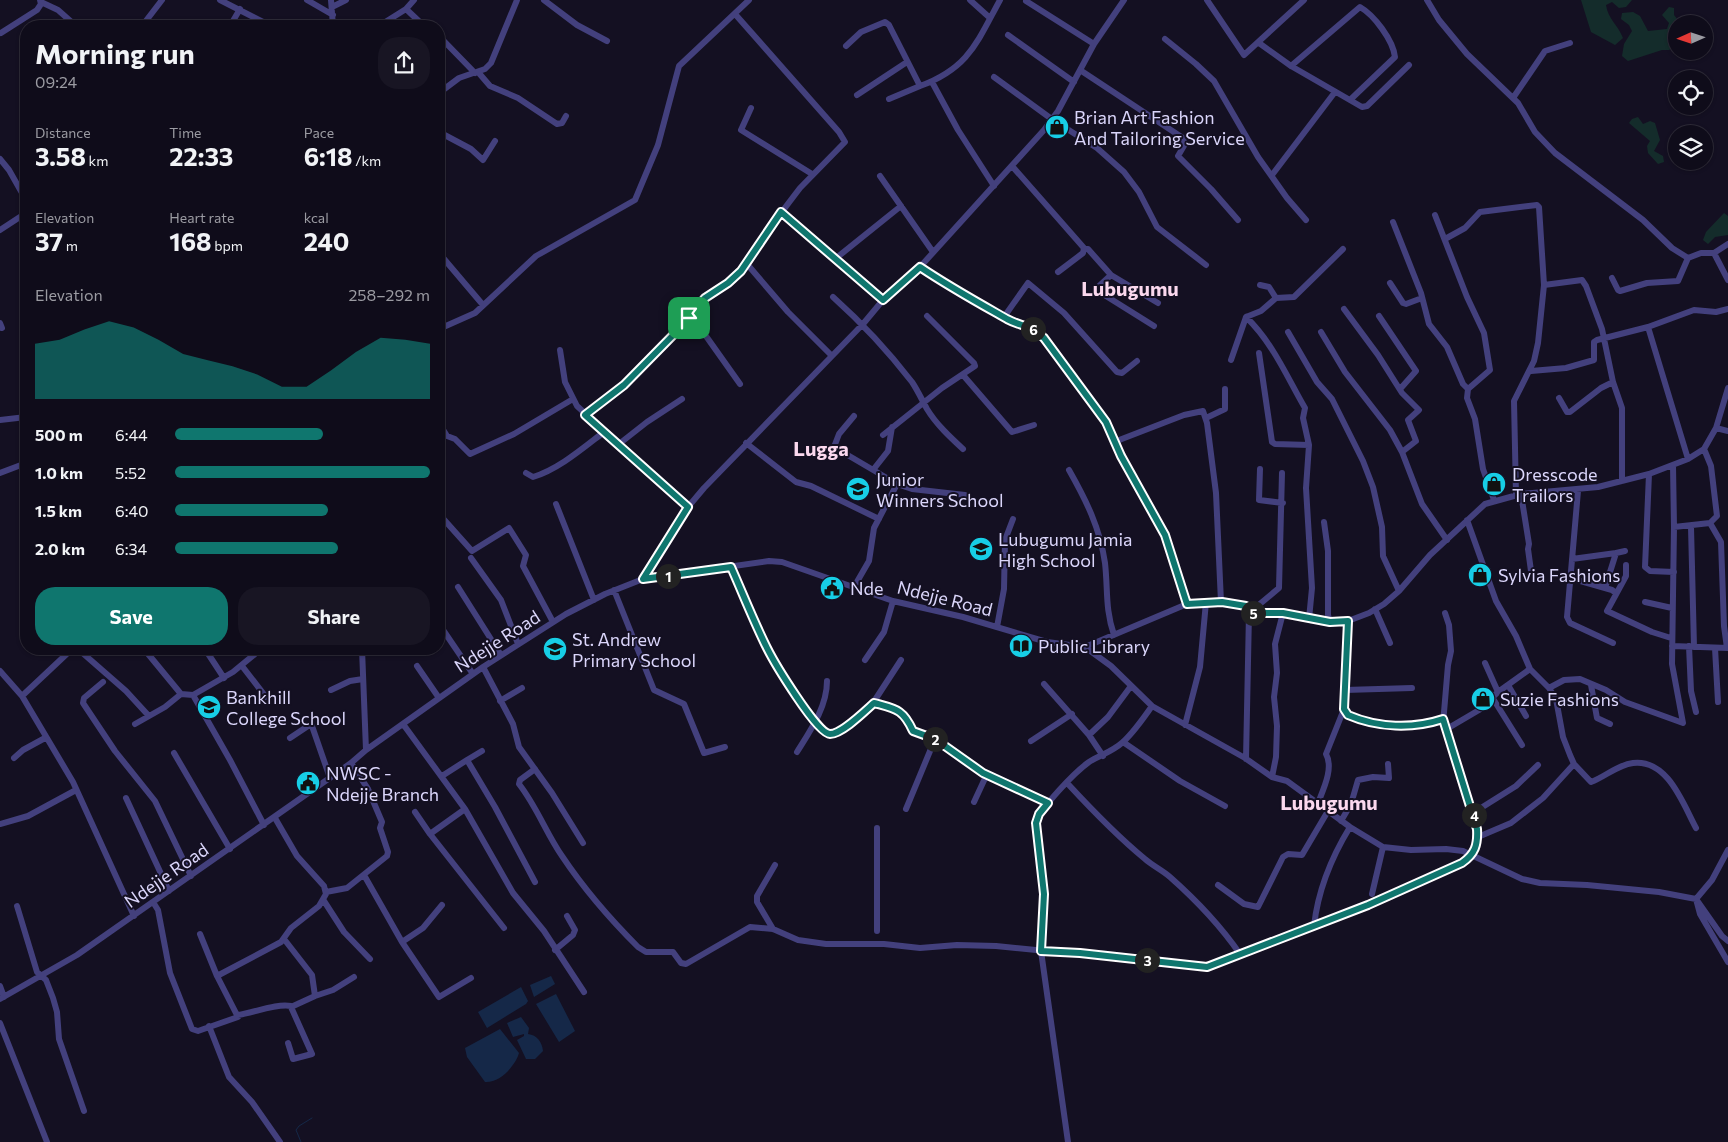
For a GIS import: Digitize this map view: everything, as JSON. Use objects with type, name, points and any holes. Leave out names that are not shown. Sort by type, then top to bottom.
[{"type":"street","points":[[147,20],[162,0]]},
{"type":"street","points":[[220,0],[260,20]]},
{"type":"street","points":[[307,0],[333,15]]},
{"type":"street","points":[[333,20],[332,4],[346,0]]},
{"type":"street","points":[[389,20],[406,9],[414,0]]},
{"type":"street","points":[[445,88],[459,78],[476,72],[491,63],[517,0]]},
{"type":"street","points":[[544,0],[577,26],[607,41]]},
{"type":"street","points":[[445,326],[475,313],[536,256],[635,200],[658,145],[679,66],[749,0]]},
{"type":"street","points":[[970,0],[990,18]]},
{"type":"street","points":[[889,99],[932,82],[966,59],[984,32],[1000,0]]},
{"type":"street","points":[[643,579],[688,507],[746,443],[863,324],[883,300],[920,267],[1053,120],[1094,44],[1124,0]]},
{"type":"street","points":[[1208,0],[1242,54],[1245,54],[1260,43],[1304,0]]},
{"type":"street","points":[[1427,0],[1439,20],[1467,54],[1513,98],[1535,132],[1555,153],[1643,220],[1672,248],[1688,258]]},
{"type":"street","points":[[21,20],[37,10],[40,1],[63,13],[70,20]]},
{"type":"street","points":[[1026,1],[1094,44]]},
{"type":"street","points":[[1291,66],[1356,7],[1360,7],[1370,15],[1391,44],[1395,57],[1350,100]]},
{"type":"street","points":[[234,20],[240,9]]},
{"type":"street","points":[[406,9],[418,20]]},
{"type":"street","points":[[585,415],[624,385],[689,318],[705,298],[728,283],[747,264],[759,242],[781,212],[812,174],[844,144],[844,138],[735,14]]},
{"type":"street","points":[[1,33],[20,21]]},
{"type":"street","points":[[846,46],[861,32],[885,22],[889,25],[920,86]]},
{"type":"street","points":[[1008,35],[1074,82]]},
{"type":"street","points":[[1165,39],[1214,81],[1258,156],[1306,220]]},
{"type":"street","points":[[445,42],[490,86],[518,98],[557,124],[562,124],[566,116]]},
{"type":"street","points":[[1260,43],[1291,66],[1361,107],[1366,106],[1409,65]]},
{"type":"street","points":[[1513,98],[1546,51],[1570,43]]},
{"type":"street","points":[[857,95],[907,62]]},
{"type":"street","points":[[1080,70],[1183,138],[1185,144],[1178,155],[1238,220]]},
{"type":"street","points":[[994,77],[1053,120],[1097,148],[1124,172],[1139,192],[1157,227],[1206,264]]},
{"type":"street","points":[[932,82],[958,130],[994,186]]},
{"type":"street","points":[[1272,175],[1335,92]]},
{"type":"street","points":[[751,108],[741,130],[812,174]]},
{"type":"street","points":[[445,135],[471,149],[483,160],[495,141]]},
{"type":"street","points":[[0,159],[20,189]]},
{"type":"street","points":[[1012,166],[1084,249],[1088,250],[1111,275],[1158,303]]},
{"type":"street","points":[[880,176],[933,252]]},
{"type":"street","points":[[1445,239],[1465,228],[1480,212],[1537,204],[1539,208],[1544,285],[1538,343],[1531,371],[1514,401],[1519,494],[1530,544],[1528,549],[1531,571]]},
{"type":"street","points":[[835,259],[901,206]]},
{"type":"street","points":[[781,212],[883,300]]},
{"type":"street","points":[[1435,215],[1466,297],[1484,333],[1491,366],[1490,371],[1468,389],[1467,398],[1475,419],[1483,470],[1494,500]]},
{"type":"street","points":[[0,230],[20,217]]},
{"type":"street","points":[[1393,222],[1422,298],[1429,324],[1447,347],[1463,384],[1468,389]]},
{"type":"street","points":[[1612,278],[1620,291],[1647,283],[1678,281],[1688,258],[1701,253],[1714,253],[1728,244]]},
{"type":"street","points":[[1058,272],[1083,253],[1084,249]]},
{"type":"street","points":[[1231,360],[1246,318],[1261,311],[1276,298],[1294,297],[1343,249]]},
{"type":"street","points":[[1714,253],[1728,280]]},
{"type":"street","points":[[445,260],[483,305]]},
{"type":"street","points":[[747,264],[788,312],[831,356]]},
{"type":"street","points":[[920,267],[960,294],[1004,318],[1027,325],[1044,338],[1106,422],[1114,442],[1165,535],[1187,604]]},
{"type":"street","points":[[1111,275],[1098,287],[1098,291],[1154,326]]},
{"type":"street","points":[[1544,285],[1582,280],[1601,323],[1603,338],[1610,359],[1613,382],[1622,408],[1622,481]]},
{"type":"street","points":[[1004,318],[1028,283],[1064,313],[1117,372],[1122,373],[1137,361]]},
{"type":"street","points":[[1390,283],[1403,303],[1406,304],[1422,298]]},
{"type":"street","points":[[1260,286],[1269,287],[1276,298]]},
{"type":"street","points":[[833,297],[863,324],[904,372],[925,402],[927,408],[946,432],[963,449]]},
{"type":"street","points":[[1344,309],[1401,388],[1402,393],[1419,410],[1408,420],[1416,441],[1402,452]]},
{"type":"street","points":[[1531,371],[1566,368],[1594,360],[1594,342],[1603,338],[1648,327],[1694,310],[1716,312],[1728,309]]},
{"type":"street","points":[[883,435],[975,366],[927,316]]},
{"type":"street","points":[[1379,316],[1416,371],[1401,388]]},
{"type":"street","points":[[689,318],[701,329],[740,384]]},
{"type":"street","points":[[1246,318],[1259,330],[1271,347],[1306,408],[1303,421],[1309,445],[1306,488],[1312,588],[1308,618]]},
{"type":"street","points":[[1648,327],[1688,459]]},
{"type":"street","points":[[1288,332],[1310,372],[1332,399],[1363,461],[1373,487],[1382,527],[1383,556],[1399,591]]},
{"type":"street","points":[[1321,332],[1345,372],[1383,419],[1402,452],[1422,504],[1447,540]]},
{"type":"street","points":[[560,350],[565,382],[573,400],[585,415],[688,507]]},
{"type":"street","points":[[1259,353],[1273,444],[1309,445]]},
{"type":"street","points":[[963,375],[1012,432],[1034,425]]},
{"type":"street","points":[[1559,398],[1567,412],[1570,412],[1601,388],[1613,382]]},
{"type":"street","points":[[1249,613],[1283,613],[1330,622],[1348,621],[1376,609],[1399,591],[1447,540],[1485,504],[1519,494],[1578,490],[1622,481],[1673,465],[1688,459],[1704,449],[1716,428],[1728,388]]},
{"type":"street","points":[[1206,418],[1225,409],[1225,389]]},
{"type":"street","points":[[619,444],[647,422],[682,399]]},
{"type":"street","points":[[445,434],[455,439],[470,454],[514,434],[573,400]]},
{"type":"street","points":[[1114,442],[1184,415],[1203,412],[1206,418],[1216,493],[1222,602]]},
{"type":"street","points":[[854,416],[838,434],[834,447],[897,484],[912,489],[965,495]]},
{"type":"street","points":[[0,420],[20,418]]},
{"type":"street","points":[[872,470],[888,451],[892,427]]},
{"type":"street","points":[[1716,428],[1728,431]]},
{"type":"street","points":[[526,473],[533,477],[538,475],[563,461],[604,432]]},
{"type":"street","points":[[746,443],[796,482],[811,486],[879,519]]},
{"type":"street","points":[[1674,527],[1691,527],[1710,523],[1716,519],[1718,512],[1711,466],[1704,449]]},
{"type":"street","points":[[0,473],[20,465]]},
{"type":"street","points":[[1550,688],[1564,680],[1580,679],[1648,712],[1682,722],[1672,664],[1674,572],[1673,465]]},
{"type":"street","points":[[1260,469],[1259,500],[1283,503]]},
{"type":"street","points":[[1069,470],[1095,520],[1105,564],[1107,612],[1114,636]]},
{"type":"street","points":[[1249,613],[1279,588],[1283,503],[1282,473]]},
{"type":"street","points":[[1649,474],[1645,567],[1648,570],[1674,572]]},
{"type":"street","points":[[854,587],[869,561],[873,530],[897,484]]},
{"type":"street","points":[[1578,490],[1566,610],[1568,620],[1573,625],[1613,643]]},
{"type":"street","points":[[556,504],[594,600]]},
{"type":"street","points":[[998,627],[1004,589],[1005,540],[1013,519]]},
{"type":"street","points":[[1467,520],[1496,601],[1516,636],[1530,669],[1550,688],[1558,704],[1563,737],[1574,764],[1591,782],[1634,763],[1650,766],[1666,775],[1696,828]]},
{"type":"street","points":[[445,521],[472,552],[509,528],[526,555],[523,566],[553,622]]},
{"type":"street","points":[[1324,522],[1328,551],[1328,615],[1330,622]]},
{"type":"street","points":[[1672,646],[1728,648],[1720,542],[1710,523]]},
{"type":"street","points":[[1691,527],[1691,692],[1696,712]]},
{"type":"street","points":[[1572,558],[1616,553],[1625,550]]},
{"type":"street","points":[[1605,588],[1616,553]]},
{"type":"street","points":[[471,558],[501,600],[518,644]]},
{"type":"street","name":"Ndejje Road","points":[[2,998],[41,978],[134,916],[351,764],[366,750],[483,666],[553,622],[614,590],[643,579],[782,562],[893,601],[998,627],[1047,642],[1085,647]]},
{"type":"street","points":[[1626,565],[1626,576],[1607,609],[1609,612],[1652,632],[1672,638]]},
{"type":"street","points":[[731,567],[771,656],[815,723],[826,733],[832,734],[840,730],[874,703],[902,660]]},
{"type":"street","points":[[1570,578],[1616,593]]},
{"type":"street","points":[[458,586],[501,655]]},
{"type":"street","points":[[614,590],[652,688],[655,692],[684,704],[704,753],[725,747]]},
{"type":"street","points":[[865,660],[884,632],[893,601]]},
{"type":"street","points":[[1185,725],[1200,667],[1206,602]]},
{"type":"street","points":[[1085,647],[1187,604],[1222,602],[1246,606],[1249,613],[1246,759]]},
{"type":"street","points":[[1645,602],[1672,608]]},
{"type":"street","points":[[1376,609],[1390,643]]},
{"type":"street","points":[[1272,777],[1276,758],[1277,726],[1274,697],[1277,672],[1275,644],[1283,613]]},
{"type":"street","points":[[535,769],[519,782],[534,805],[561,856],[587,891],[644,951],[673,952],[681,963],[686,964],[750,927],[773,929],[798,940],[826,944],[884,944],[920,948],[958,945],[1080,953],[1207,967],[1368,905],[1462,863],[1473,855],[1478,837],[1473,813],[1443,719],[1451,651],[1449,625],[1444,613]]},
{"type":"street","points":[[1318,803],[1327,782],[1329,759],[1326,754],[1344,709],[1348,621]]},
{"type":"street","points":[[445,633],[473,674]]},
{"type":"street","points":[[1085,647],[1096,653],[1152,706],[1246,759],[1272,777],[1287,781],[1341,821],[1383,847],[1411,850],[1446,849],[1463,851],[1522,879],[1540,884],[1586,885],[1659,892],[1696,899],[1722,936],[1728,941]]},
{"type":"street","points":[[1715,648],[1718,702]]},
{"type":"street","points":[[22,696],[66,655]]},
{"type":"street","points":[[85,655],[126,691],[148,715]]},
{"type":"street","points":[[149,655],[181,694]]},
{"type":"street","points":[[209,655],[224,678]]},
{"type":"street","points":[[134,724],[165,707],[181,694],[193,695],[224,678],[254,655]]},
{"type":"street","points":[[362,655],[366,750]]},
{"type":"street","points":[[1485,663],[1498,692]]},
{"type":"street","points":[[242,666],[266,697]]},
{"type":"street","points":[[418,666],[439,698]]},
{"type":"street","points":[[483,666],[514,728],[519,747],[583,843]]},
{"type":"street","points":[[1445,730],[1479,710],[1498,692],[1530,669]]},
{"type":"street","points":[[0,671],[22,696],[76,790],[134,916]]},
{"type":"street","points":[[331,690],[350,681],[363,679]]},
{"type":"street","points":[[797,752],[815,723],[826,696],[828,681]]},
{"type":"street","points":[[103,682],[84,698],[83,703],[115,751],[155,801],[191,876]]},
{"type":"street","points":[[1044,684],[1089,735],[1102,756]]},
{"type":"street","points":[[1508,685],[1526,716]]},
{"type":"street","points":[[1591,685],[1597,718],[1610,724]]},
{"type":"street","points":[[1089,735],[1108,717],[1131,686]]},
{"type":"street","points":[[500,701],[522,688]]},
{"type":"street","points":[[1345,690],[1412,688]]},
{"type":"street","points":[[193,695],[264,825]]},
{"type":"street","points":[[1492,697],[1522,745]]},
{"type":"street","points":[[874,703],[902,712],[913,731],[935,739],[987,774],[1048,803]]},
{"type":"street","points":[[1068,1142],[1041,951],[1044,894],[1036,823],[1039,814],[1048,803],[1088,763],[1123,742],[1152,706]]},
{"type":"street","points":[[1344,709],[1353,717],[1398,726],[1424,725],[1443,719]]},
{"type":"street","points":[[1031,741],[1072,714]]},
{"type":"street","points":[[403,724],[465,809],[513,893],[544,931],[584,992]]},
{"type":"street","points":[[290,738],[308,726],[312,726],[330,778]]},
{"type":"street","points":[[14,758],[23,750],[46,738]]},
{"type":"street","points":[[906,809],[935,739]]},
{"type":"street","points":[[1123,742],[1180,781],[1225,806]]},
{"type":"street","points":[[442,776],[482,751]]},
{"type":"street","points":[[174,753],[230,849]]},
{"type":"street","points":[[467,760],[495,807],[535,882]]},
{"type":"street","points":[[326,892],[347,888],[387,856],[388,849],[380,828],[382,822],[368,789],[351,764]]},
{"type":"street","points":[[1341,821],[1351,804],[1358,780],[1373,777],[1389,778],[1388,764]]},
{"type":"street","points":[[1478,837],[1511,823],[1543,798],[1574,764]]},
{"type":"street","points":[[1473,813],[1516,786],[1538,765]]},
{"type":"street","points":[[974,802],[987,774]]},
{"type":"street","points":[[1068,784],[1103,822],[1145,860],[1168,875],[1208,914],[1225,931],[1240,954]]},
{"type":"street","points":[[0,824],[28,816],[76,790]]},
{"type":"street","points":[[126,798],[168,891]]},
{"type":"street","points":[[430,834],[465,809]]},
{"type":"street","points":[[1218,884],[1238,900],[1258,907],[1283,857],[1288,854],[1302,855],[1328,810]]},
{"type":"street","points":[[415,812],[504,928]]},
{"type":"street","points":[[217,976],[284,939],[291,928],[324,901],[326,892],[322,883],[301,862],[275,818]]},
{"type":"street","points":[[1314,926],[1316,906],[1328,869],[1350,827]]},
{"type":"street","points":[[877,828],[877,931]]},
{"type":"street","points":[[1372,894],[1383,847]]},
{"type":"street","points":[[1696,899],[1712,880],[1728,850]]},
{"type":"street","points":[[773,929],[757,902],[757,896],[775,865]]},
{"type":"street","points":[[364,875],[402,942],[438,997],[471,978]]},
{"type":"street","points":[[1696,899],[1700,914],[1728,962]]},
{"type":"street","points":[[324,901],[344,932],[370,959]]},
{"type":"street","points":[[154,902],[158,910],[170,973],[185,1014],[194,1030],[198,1031],[238,1015],[259,1012],[280,1005],[291,1006],[333,990],[354,977]]},
{"type":"street","points":[[402,942],[423,928],[442,905]]},
{"type":"street","points":[[18,906],[25,938],[41,978],[46,980],[53,998],[57,1012],[59,1039],[84,1111]]},
{"type":"street","points":[[556,950],[573,935],[575,930],[567,916]]},
{"type":"street","points":[[200,934],[217,976],[238,1015]]},
{"type":"street","points":[[284,939],[312,975],[316,996]]},
{"type":"street","points":[[0,986],[2,998]]},
{"type":"street","points":[[288,1044],[293,1059],[312,1054],[291,1006]]},
{"type":"street","points":[[0,1023],[46,1142]]},
{"type":"street","points":[[209,1026],[229,1077],[252,1102],[280,1142]]},
{"type":"green space","points":[[1581,0],[1632,0],[1626,7],[1619,8],[1612,2],[1606,5],[1623,38],[1615,45],[1591,32]]},
{"type":"green space","points":[[1669,7],[1674,8],[1674,15],[1668,15],[1668,22],[1662,15]]},
{"type":"green space","points":[[1633,12],[1640,16],[1648,31],[1667,29],[1668,26],[1668,50],[1662,50],[1628,61],[1622,56],[1624,44],[1632,31],[1629,25],[1621,19],[1622,13]]},
{"type":"green space","points":[[1638,117],[1643,124],[1650,121],[1655,123],[1660,140],[1654,151],[1663,156],[1664,162],[1658,164],[1648,153],[1647,146],[1650,141],[1629,123],[1632,119]]},
{"type":"green space","points":[[1724,213],[1728,216],[1728,235],[1715,237],[1708,244],[1703,240],[1706,232]]},
{"type":"water","points":[[551,976],[555,984],[534,997],[530,985]]},
{"type":"water","points":[[521,987],[528,1001],[526,1004],[487,1028],[478,1012]]},
{"type":"water","points":[[556,994],[575,1031],[559,1042],[536,1004]]},
{"type":"water","points":[[521,1017],[529,1028],[528,1034],[536,1037],[542,1045],[543,1051],[535,1059],[526,1059],[517,1040],[524,1036],[524,1034],[513,1037],[507,1023]]},
{"type":"water","points":[[500,1029],[519,1053],[507,1072],[497,1079],[485,1082],[467,1057],[465,1048]]},
{"type":"waterway","points":[[301,1142],[296,1130],[312,1118]]},
{"type":"place","name":"Brian Art Fashion And Tailoring Service","points":[[1057,127]]},
{"type":"place","name":"Dresscode Trailors","points":[[1494,484]]},
{"type":"place","name":"Junior Winners School","points":[[858,489]]},
{"type":"place","name":"Lubugumu Jamia High School","points":[[981,549]]},
{"type":"place","name":"Sylvia Fashions","points":[[1480,575]]},
{"type":"place","name":"Nde","points":[[832,588]]},
{"type":"place","name":"Public Library","points":[[1021,646]]},
{"type":"place","name":"St. Andrew Primary School","points":[[555,649]]},
{"type":"place","name":"Suzie Fashions","points":[[1483,699]]},
{"type":"place","name":"Bankhill College School","points":[[209,707]]},
{"type":"place","name":"NWSC - Ndejje Branch","points":[[308,783]]},
{"type":"district","name":"Lubugumu","points":[[1130,288]]},
{"type":"district","name":"Lugga","points":[[821,448]]},
{"type":"district","name":"Lubugumu","points":[[1329,802]]},
{"type":"route","points":[[781,212],[883,300],[920,267],[960,294],[1010,320],[1027,325],[1035,330],[1044,338],[1106,422],[1121,456],[1165,535],[1187,604],[1222,602],[1246,606],[1249,613],[1283,613],[1330,622],[1348,621],[1344,709],[1348,715],[1398,726],[1424,725],[1443,719],[1448,742],[1457,761],[1477,829],[1478,837],[1473,855],[1462,863],[1368,905],[1207,967],[1080,953],[1041,951],[1044,894],[1035,832],[1039,814],[1048,803],[983,773],[960,754],[935,739],[915,733],[906,716],[902,712],[890,707],[874,703],[840,730],[832,734],[826,733],[811,718],[776,665],[731,567],[643,579],[688,507],[585,415],[624,385],[689,318],[705,298],[728,283],[741,271],[781,212]]}]
